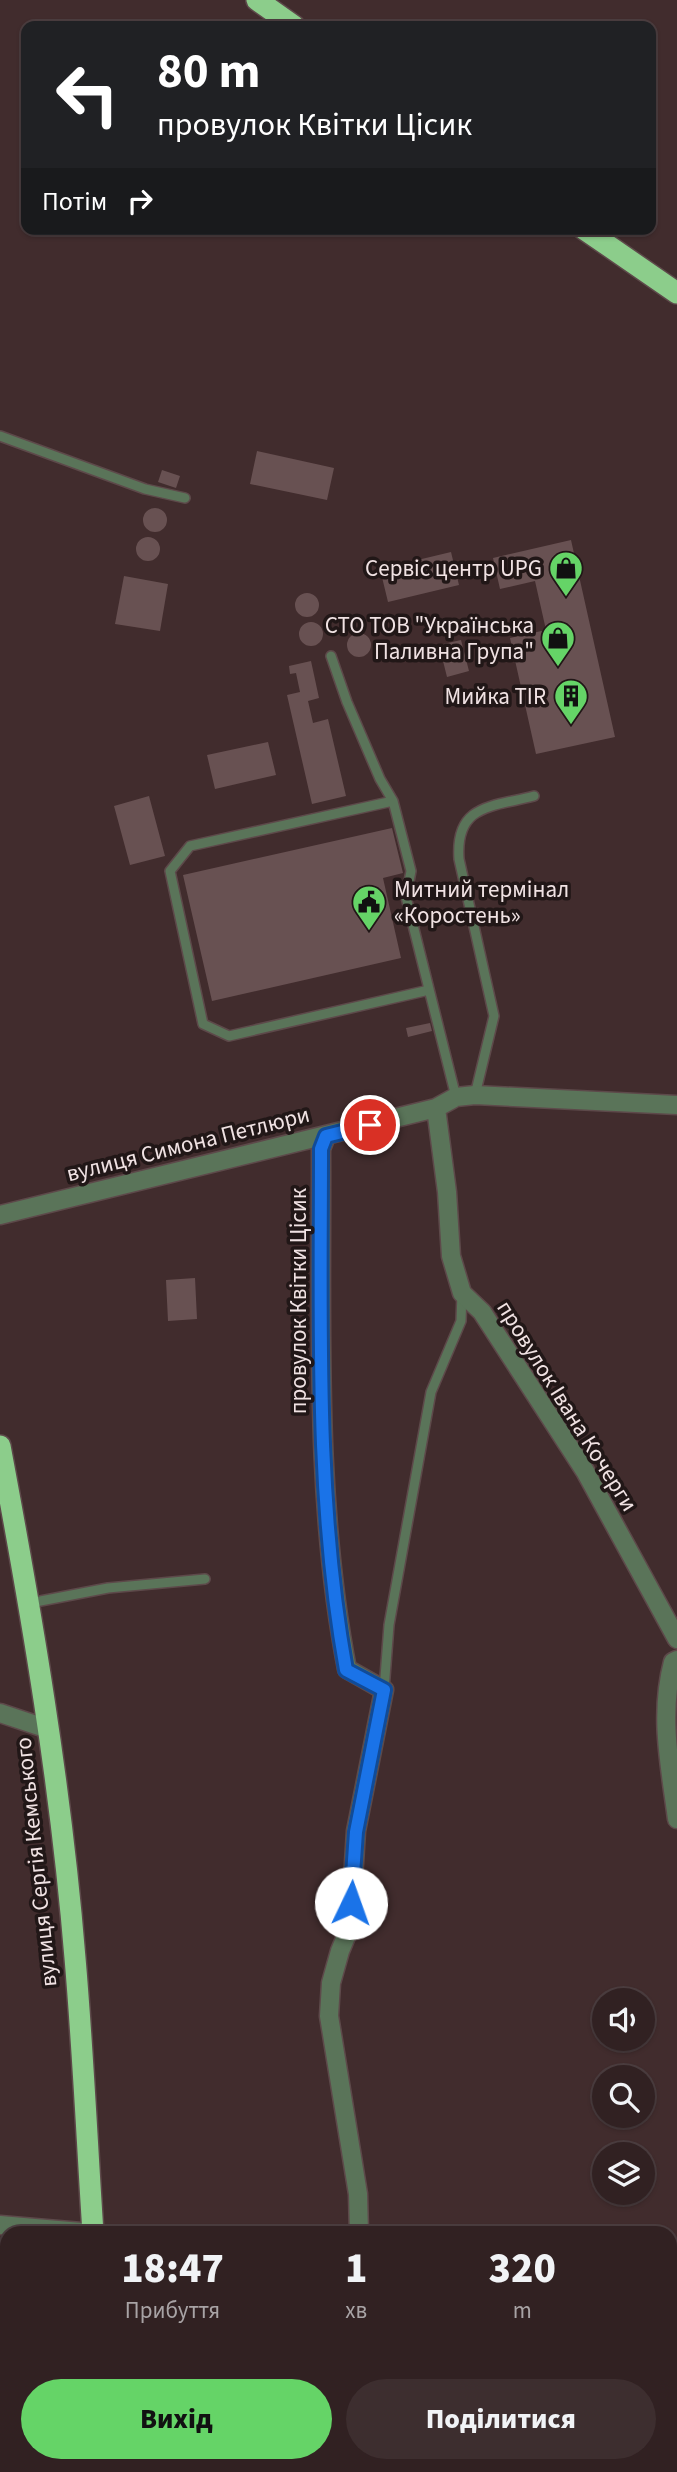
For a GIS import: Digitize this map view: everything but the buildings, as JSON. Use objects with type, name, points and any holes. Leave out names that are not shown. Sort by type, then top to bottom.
[{"type":"highway","points":[[260,1],[287,21]]},
{"type":"highway","points":[[593,235],[677,293]]},
{"type":"highway","name":"вулиця Сергія Кемського","points":[[0,1446],[12,1531],[30,1603],[48,1729],[75,1958],[93,2226]]},
{"type":"street","name":"вулиця Симона Петлюри","points":[[0,1215],[436,1108],[456,1097],[677,1105]]},
{"type":"street","name":"провулок Івана Кочерги","points":[[436,1108],[447,1192],[451,1256],[462,1293],[482,1312],[585,1471],[677,1639]]},
{"type":"street","name":"провулок Квітки Цісик","points":[[326,1136],[321,1149],[322,1405],[337,1621],[346,1670],[384,1690]]},
{"type":"street","points":[[677,1660],[673,1662],[669,1678],[664,1718],[677,1819]]},
{"type":"street","points":[[359,2226],[358,2194],[328,2016],[331,1983],[350,1927],[356,1832],[384,1690]]},
{"type":"street","points":[[0,1713],[48,1729]]},
{"type":"lane","points":[[0,436],[145,489],[184,498]]},
{"type":"lane","points":[[331,656],[347,702],[380,779],[393,802],[411,871],[406,897],[456,1097]]},
{"type":"lane","points":[[475,1096],[494,1016],[458,844],[463,825],[476,810],[534,796]]},
{"type":"lane","points":[[393,802],[190,846],[170,871],[203,1024],[229,1037],[429,990]]},
{"type":"lane","points":[[384,1690],[388,1625],[431,1392],[461,1321],[462,1293]]},
{"type":"lane","points":[[30,1603],[108,1588],[205,1579]]},
{"type":"place","name":"Сервіс центр UPG","points":[[566,598]]},
{"type":"place","name":"СТО ТОВ \"Українська Паливна Група\"","points":[[558,668]]},
{"type":"place","name":"Мийка TIR","points":[[571,726]]},
{"type":"place","name":"Митний термінал «Коростень»","points":[[369,932]]},
{"type":"route","points":[[351,1903],[356,1832],[384,1690],[346,1670],[337,1621],[322,1405],[321,1149],[326,1136],[370,1125]]}]
